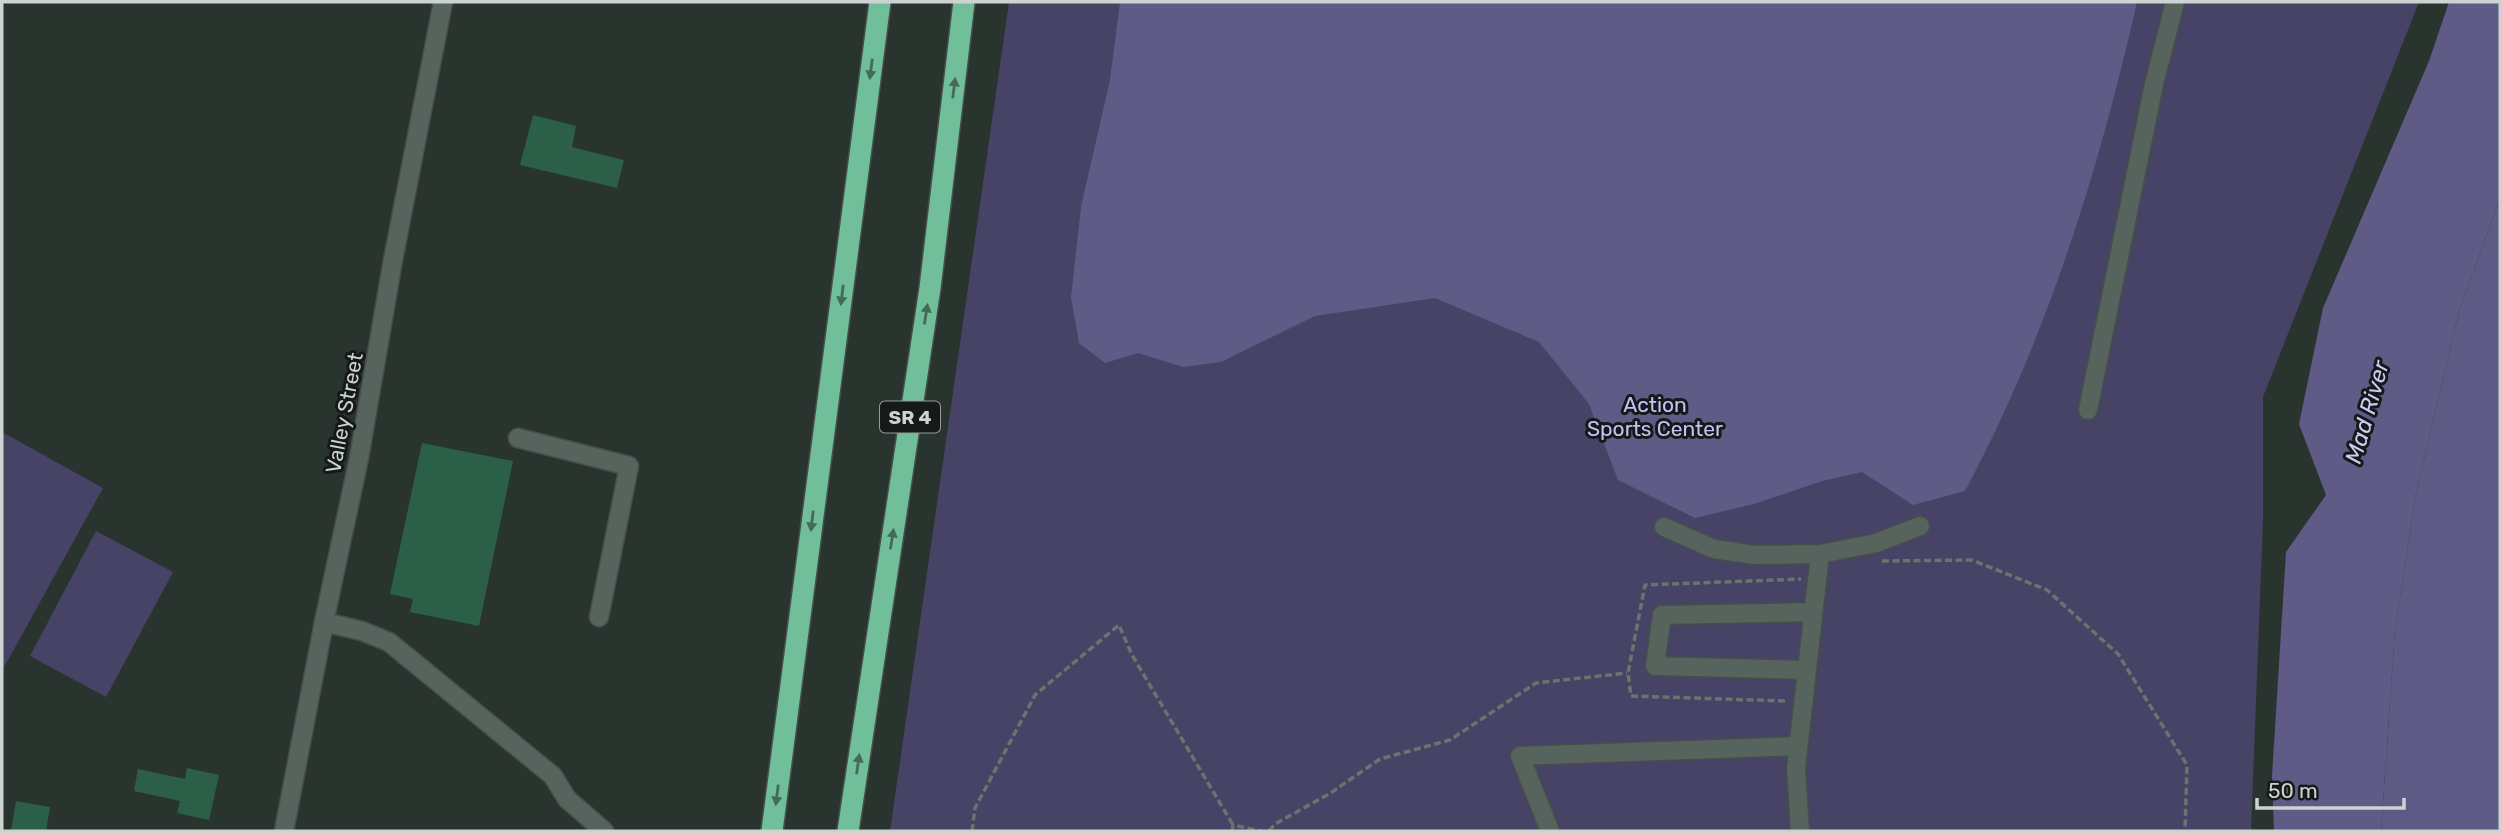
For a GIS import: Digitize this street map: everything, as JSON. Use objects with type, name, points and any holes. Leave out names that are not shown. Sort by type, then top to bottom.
[{"type":"highway","points":[[772,831],[880,2]]},
{"type":"highway","name":"SR 4","points":[[848,831],[930,288],[964,2]]},
{"type":"street","name":"Valley Street","points":[[284,831],[359,458],[393,260],[443,2]]},
{"type":"street","points":[[2088,410],[2154,84],[2175,2]]},
{"type":"street","points":[[518,438],[629,466],[599,617]]},
{"type":"street","points":[[1664,527],[1714,549],[1755,555],[1820,554],[1876,543],[1920,526]]},
{"type":"street","points":[[1800,831],[1796,768],[1820,554]]},
{"type":"street","points":[[1806,670],[1655,666],[1662,615],[1813,612]]},
{"type":"street","points":[[324,622],[362,631],[389,642],[553,776],[567,799],[604,831]]},
{"type":"street","points":[[1550,831],[1520,757],[1798,746]]},
{"type":"path","points":[[1875,561],[1972,560],[2047,590],[2118,654],[2187,765],[2185,831]]},
{"type":"path","points":[[972,831],[975,808],[1035,695],[1119,625],[1132,655],[1233,825],[1232,831]]},
{"type":"path","points":[[1269,831],[1275,824],[1329,794],[1380,759],[1450,740],[1536,683],[1628,673],[1631,696],[1786,701],[1785,713]]},
{"type":"path","points":[[1233,825],[1261,831]]},
{"type":"green space","name":"Action Sports Center","points":[[1009,2],[2419,2],[2263,397],[2263,522],[2251,831],[890,831]]},
{"type":"green space","points":[[2,432],[103,488],[2,671]]},
{"type":"green space","points":[[96,531],[173,572],[106,697],[30,656]]},
{"type":"shaded area","points":[[2500,198],[2500,831],[2381,831],[2395,630],[2416,493],[2459,311]]},
{"type":"water","points":[[1120,2],[2137,2],[2106,128],[2068,252],[2021,374],[1965,491],[1913,505],[1862,472],[1822,481],[1754,504],[1695,518],[1618,480],[1589,404],[1539,342],[1435,298],[1315,316],[1221,362],[1183,367],[1138,353],[1105,363],[1079,343],[1071,297],[1081,207],[1110,80]]},
{"type":"water","name":"Mad River","points":[[2449,2],[2500,2],[2500,198],[2459,311],[2416,493],[2395,630],[2381,831],[2274,831],[2272,776],[2286,552],[2326,495],[2299,424],[2323,308],[2429,61]]},
{"type":"building","points":[[533,115],[576,126],[572,147],[624,160],[617,188],[520,165]]},
{"type":"building","points":[[422,443],[513,461],[479,626],[410,612],[413,599],[390,594]]},
{"type":"building","points":[[187,768],[219,775],[209,820],[177,813],[180,801],[134,791],[138,769],[185,779]]},
{"type":"building","points":[[16,801],[50,807],[46,831],[11,831]]}]
